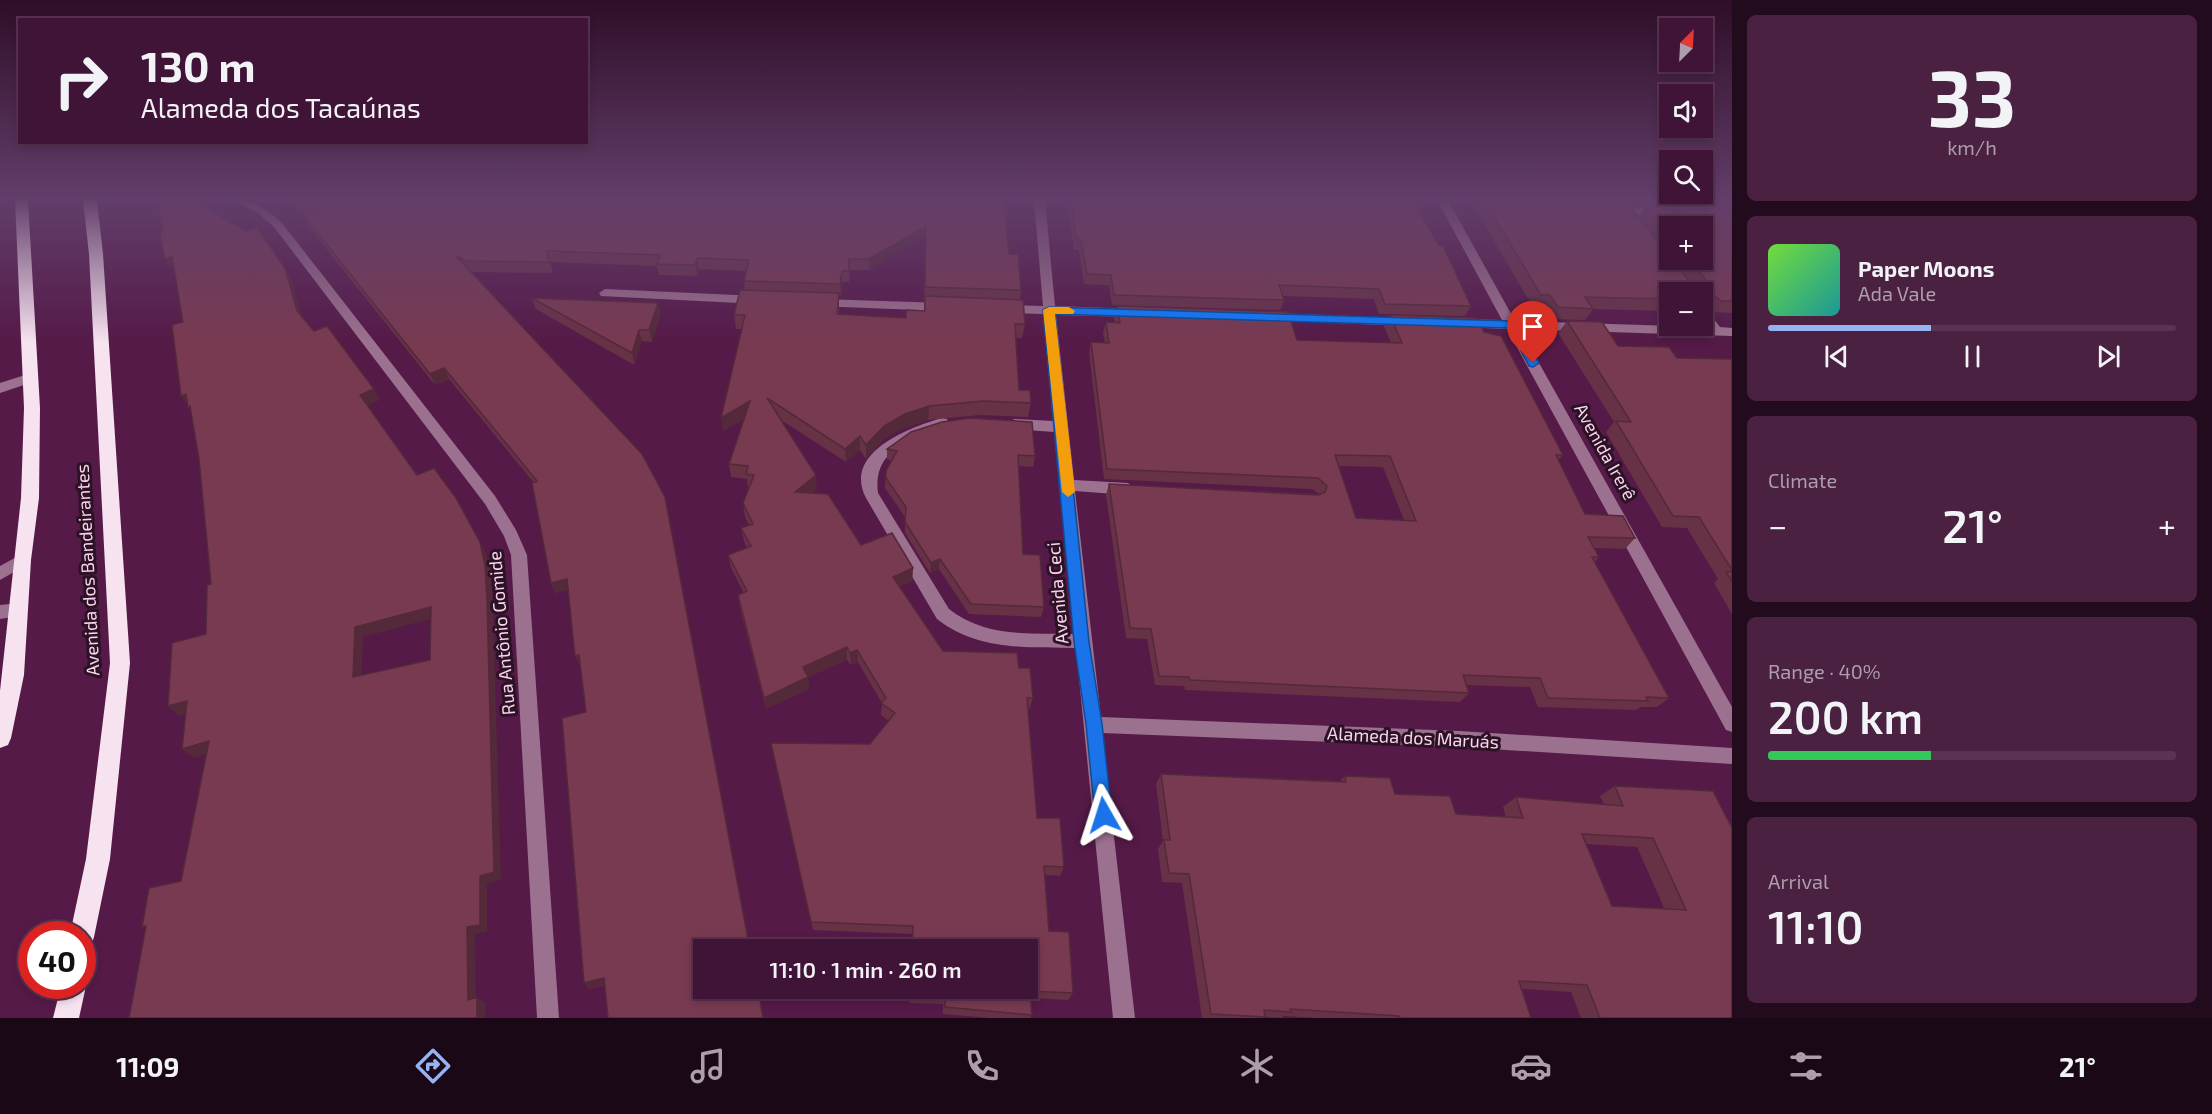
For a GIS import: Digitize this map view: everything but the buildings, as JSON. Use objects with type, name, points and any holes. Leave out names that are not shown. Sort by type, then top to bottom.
[{"type":"highway","points":[[0,738],[14,675],[9,611],[22,560],[30,498],[32,408],[28,379],[23,248]]},
{"type":"highway","name":"Avenida dos Bandeirantes","points":[[85,921],[98,859],[120,663],[95,248]]},
{"type":"highway","points":[[66,1018],[70,999]]},
{"type":"street","name":"Rua Antônio Gomide","points":[[295,248],[490,500],[511,534],[519,555],[548,1018]]},
{"type":"street","name":"Avenida Ceci","points":[[1043,248],[1082,642],[1094,724],[1124,1018]]},
{"type":"street","name":"Avenida Irerê","points":[[1469,248],[1732,724]]},
{"type":"street","points":[[605,293],[773,301]]},
{"type":"street","points":[[809,302],[958,307]]},
{"type":"street","points":[[992,309],[1144,313]]},
{"type":"street","points":[[1263,317],[1418,322]]},
{"type":"street","points":[[1441,323],[1732,332]]},
{"type":"street","points":[[1713,327],[1717,332]]},
{"type":"street","points":[[0,388],[28,379]]},
{"type":"street","points":[[956,422],[916,430],[882,453],[869,474],[868,483],[872,494],[943,614],[955,626],[987,636],[1082,642]]},
{"type":"street","points":[[998,423],[1061,427]]},
{"type":"street","points":[[1068,485],[1139,489]]},
{"type":"street","points":[[0,574],[22,560]]},
{"type":"street","name":"Alameda dos Maruás","points":[[1094,724],[1458,739],[1732,756]]},
{"type":"slow traffic","points":[[1068,492],[1049,310],[1069,311]]},
{"type":"route","points":[[1104,815],[1082,642],[1049,310],[1512,325],[1533,363]]}]
